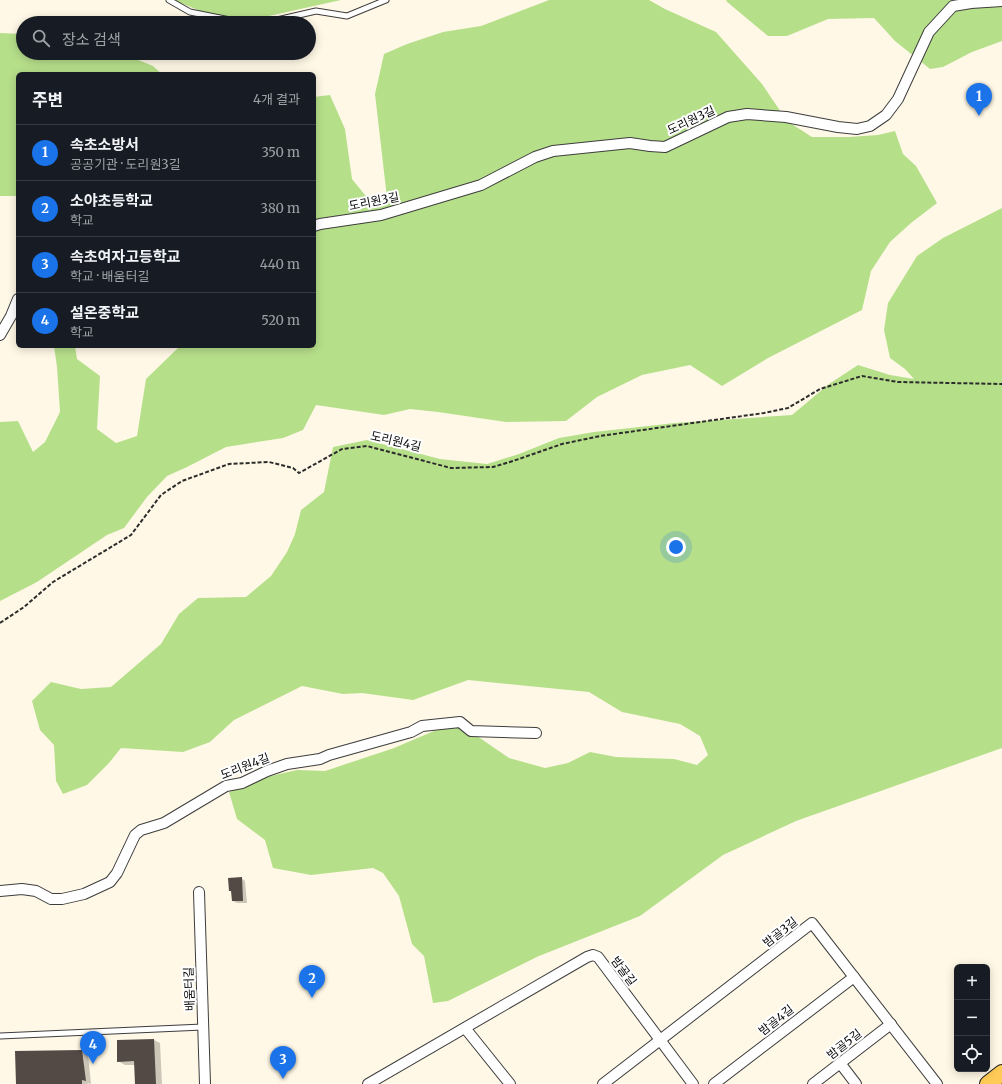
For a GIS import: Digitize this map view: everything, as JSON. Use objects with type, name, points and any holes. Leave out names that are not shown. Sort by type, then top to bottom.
[{"type":"main road","points":[[988,1084],[1002,1073]]},
{"type":"street","name":"도리원3길","points":[[316,225],[381,215],[481,185],[536,157],[553,151],[630,143],[665,147],[728,117],[747,114],[806,120],[838,127],[857,129],[870,126],[886,115],[898,99],[929,32],[953,6],[971,2],[1002,1]]},
{"type":"street","points":[[0,335],[16,304]]},
{"type":"street","name":"도리원4길","points":[[0,891],[22,888],[36,891],[51,899],[62,899],[84,894],[110,882],[117,873],[135,835],[141,830],[164,823],[226,786],[242,783],[267,771],[288,764],[320,759],[411,732],[422,726],[460,722],[471,731],[536,733]]},
{"type":"street","name":"배움터길","points":[[199,892],[205,1084]]},
{"type":"street","name":"밤골3길","points":[[603,1084],[812,924],[937,1084]]},
{"type":"street","name":"밤골길","points":[[368,1084],[593,955],[598,957],[693,1084]]},
{"type":"street","name":"밤골4길","points":[[714,1084],[854,977]]},
{"type":"street","name":"밤골5길","points":[[813,1084],[891,1024]]},
{"type":"street","points":[[465,1028],[510,1084]]},
{"type":"street","points":[[840,1063],[856,1084]]},
{"type":"lane","points":[[170,0],[190,12],[210,16]]},
{"type":"lane","points":[[294,16],[316,11],[347,16],[386,0]]},
{"type":"lane","points":[[0,1036],[203,1027]]},
{"type":"path","name":"도리원4길","points":[[0,623],[24,607],[53,582],[131,535],[161,495],[182,481],[229,464],[269,462],[293,468],[299,473],[342,449],[366,446],[451,468],[493,467],[562,444],[600,436],[764,413],[788,408],[820,389],[862,376],[898,382],[1002,384]]},
{"type":"green space","points":[[168,0],[341,0],[269,16],[212,16],[181,3]]},
{"type":"green space","points":[[549,0],[649,0],[665,9],[716,32],[762,84],[787,121],[812,137],[878,135],[895,131],[903,154],[916,166],[937,203],[911,223],[890,242],[871,271],[862,310],[768,358],[722,386],[690,365],[642,375],[597,397],[566,421],[506,422],[410,409],[384,415],[316,405],[303,430],[283,438],[226,447],[167,476],[147,497],[124,528],[107,535],[37,582],[0,601],[0,422],[18,421],[33,452],[45,442],[60,412],[54,348],[75,348],[77,359],[100,376],[97,429],[116,443],[137,436],[146,379],[178,348],[316,348],[316,97],[330,95],[345,129],[352,179],[365,195],[387,198],[375,94],[384,54],[407,44],[443,32],[481,26]]},
{"type":"green space","points":[[1002,0],[1002,41],[972,52],[943,67],[930,69],[895,41],[874,18],[828,19],[787,36],[768,36],[726,1]]},
{"type":"green space","points":[[0,33],[16,34],[16,60],[138,60],[153,66],[160,72],[16,72],[16,196],[0,196]]},
{"type":"green space","points":[[1002,208],[1002,748],[796,821],[723,855],[640,916],[539,956],[448,1001],[433,1003],[424,956],[412,944],[399,896],[383,873],[373,868],[311,875],[273,868],[265,840],[237,819],[229,792],[253,780],[297,770],[325,771],[394,748],[434,731],[453,726],[477,736],[509,758],[545,768],[568,763],[590,752],[616,757],[674,759],[697,765],[708,755],[700,736],[680,724],[622,712],[589,692],[468,680],[413,700],[362,693],[343,694],[302,686],[234,720],[210,742],[183,752],[121,748],[109,763],[87,785],[63,794],[56,781],[54,745],[40,730],[32,701],[51,682],[81,689],[111,687],[161,644],[179,614],[198,598],[246,597],[271,576],[287,552],[295,534],[301,510],[324,492],[333,447],[367,440],[440,459],[487,464],[519,454],[559,438],[594,432],[675,423],[792,415],[829,384],[858,365],[890,375],[914,379],[905,369],[890,358],[884,330],[888,303],[917,256],[943,238]]},
{"type":"building","points":[[242,877],[243,901],[232,901],[231,891],[229,891],[228,878]]},
{"type":"building","points":[[154,1039],[156,1084],[135,1084],[134,1061],[117,1062],[117,1040]]},
{"type":"building","points":[[82,1050],[86,1081],[82,1080],[82,1084],[16,1084],[15,1051]]},
{"type":"place","name":"속초소방서","points":[[979,116]]},
{"type":"place","name":"소야초등학교","points":[[312,998]]},
{"type":"place","name":"설온중학교","points":[[93,1064]]},
{"type":"place","name":"속초여자고등학교","points":[[283,1079]]}]
